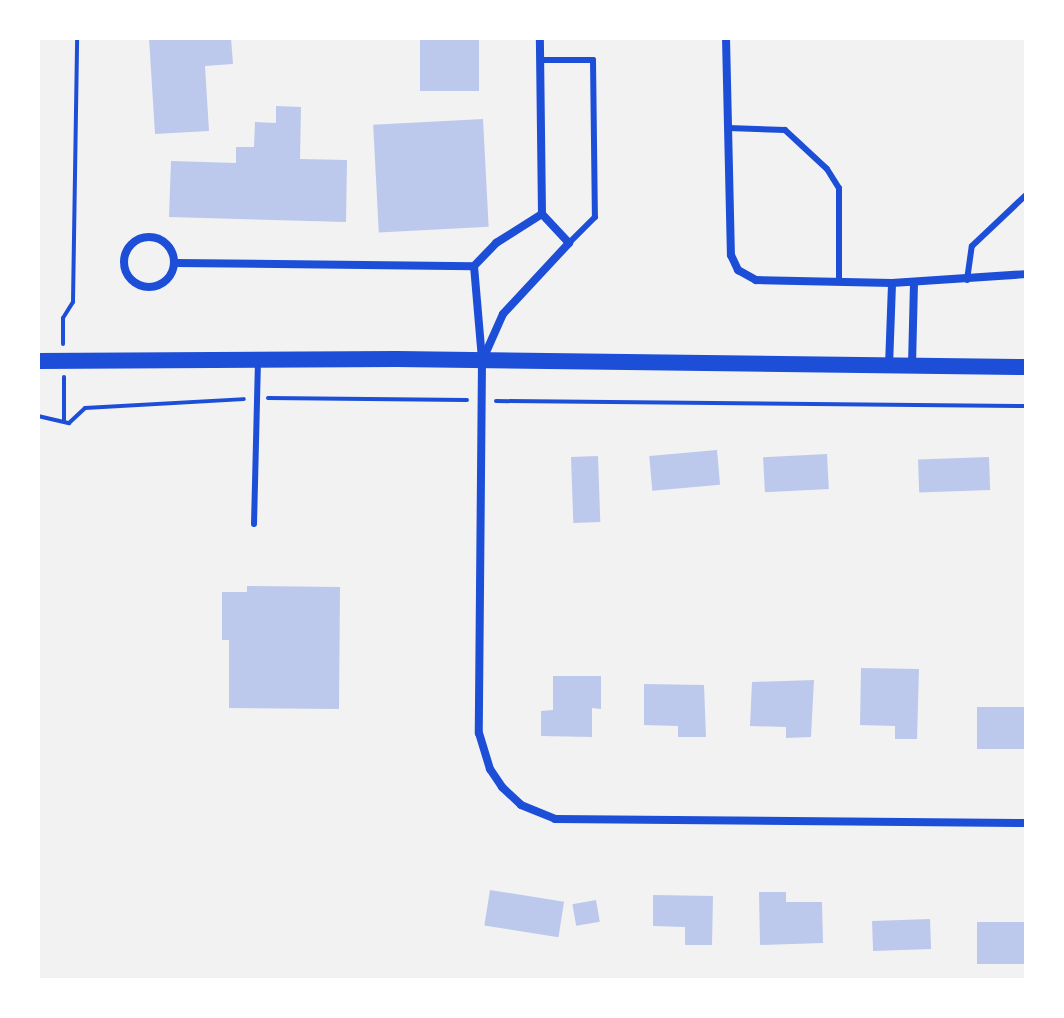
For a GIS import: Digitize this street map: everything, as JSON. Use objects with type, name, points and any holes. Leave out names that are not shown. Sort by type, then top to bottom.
[{"type":"main road","points":[[38,361],[482,360],[1026,367]]},
{"type":"street","points":[[482,360],[503,314],[569,243],[542,214],[540,38]]},
{"type":"street","points":[[726,38],[731,255],[738,270],[756,280],[892,283],[1026,274]]},
{"type":"street","points":[[175,263],[474,266],[496,243],[542,214]]},
{"type":"street","points":[[154,237],[169,246],[175,263],[164,283],[148,288],[133,283],[124,261],[130,245],[154,237]]},
{"type":"street","points":[[474,266],[482,360],[479,733],[490,769],[521,805],[555,819],[610,822],[1026,823]]},
{"type":"street","points":[[912,366],[914,282]]},
{"type":"street","points":[[889,366],[892,283]]},
{"type":"lane","points":[[540,60],[593,60],[595,217],[569,243]]},
{"type":"lane","points":[[728,128],[785,130],[827,169],[839,188],[839,280]]},
{"type":"lane","points":[[967,280],[972,246],[1026,195]]},
{"type":"lane","points":[[254,524],[258,361]]},
{"type":"path","points":[[63,318],[73,302],[77,38]]},
{"type":"path","points":[[494,401],[1026,406]]},
{"type":"path","points":[[38,416],[64,420]]},
{"type":"building","points":[[149,38],[231,38],[233,64],[205,66],[209,131],[155,134]]},
{"type":"building","points":[[420,38],[479,38],[479,91],[420,91]]},
{"type":"building","points":[[276,106],[301,107],[300,159],[347,160],[346,222],[169,217],[171,161],[236,163],[236,147],[254,147],[255,122],[276,123]]},
{"type":"building","points":[[483,119],[489,227],[379,233],[373,125]]},
{"type":"building","points":[[717,450],[720,485],[652,491],[649,456]]},
{"type":"building","points":[[827,454],[829,489],[765,492],[763,457]]},
{"type":"building","points":[[598,456],[600,522],[573,523],[571,457]]},
{"type":"building","points":[[989,457],[990,490],[919,492],[918,459]]},
{"type":"building","points":[[247,586],[340,587],[339,709],[229,708],[229,640],[222,640],[222,592],[247,592]]},
{"type":"building","points":[[861,668],[919,669],[917,739],[895,739],[895,726],[860,725]]},
{"type":"building","points":[[553,676],[601,676],[601,709],[592,708],[592,737],[541,736],[541,711],[553,710]]},
{"type":"building","points":[[814,680],[811,737],[786,738],[786,727],[750,726],[752,682]]},
{"type":"building","points":[[644,684],[704,685],[706,737],[678,737],[678,726],[644,725]]},
{"type":"building","points":[[977,707],[1026,707],[1026,749],[977,749]]},
{"type":"building","points":[[490,890],[564,902],[558,937],[484,926]]},
{"type":"building","points":[[759,892],[786,892],[786,902],[822,902],[823,943],[760,945]]},
{"type":"building","points":[[653,895],[713,896],[712,945],[685,945],[685,927],[653,926]]},
{"type":"building","points":[[596,900],[600,922],[576,926],[572,904]]},
{"type":"building","points":[[930,919],[931,949],[873,951],[872,921]]},
{"type":"building","points":[[977,922],[1026,922],[1026,964],[977,964]]}]
